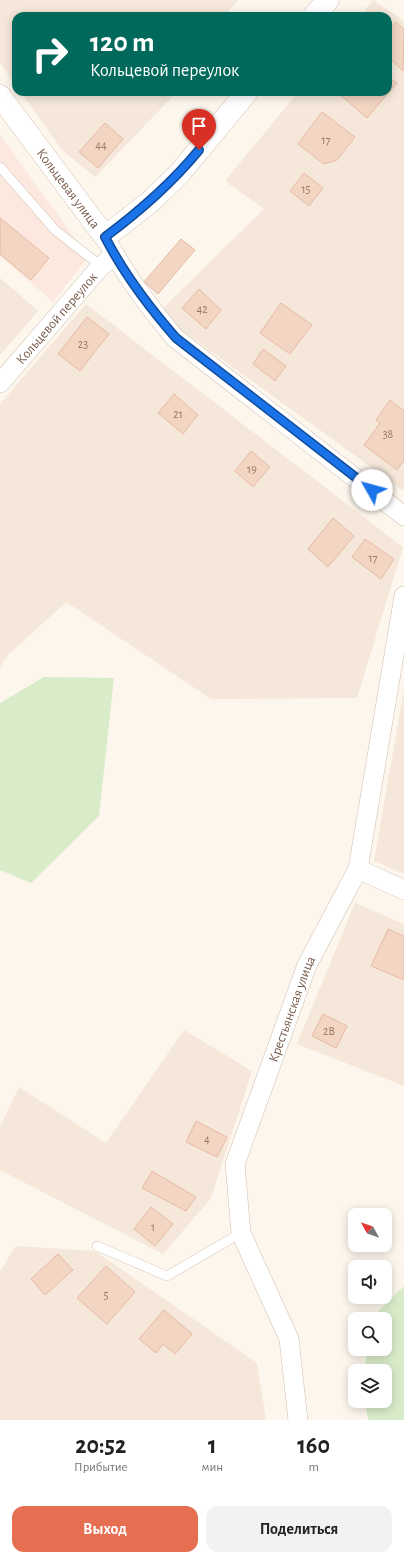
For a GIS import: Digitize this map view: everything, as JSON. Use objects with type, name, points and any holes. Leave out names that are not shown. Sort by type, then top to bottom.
[{"type":"main road","points":[[318,12],[328,0]]},
{"type":"main road","name":"Кольцевая улица","points":[[0,96],[107,253]]},
{"type":"main road","name":"Кольцевой переулок","points":[[107,253],[150,202],[179,174],[244,96]]},
{"type":"street","name":"Кольцевой переулок","points":[[0,383],[107,253]]},
{"type":"street","name":"Кольцевая улица","points":[[107,253],[176,338],[404,516]]},
{"type":"street","name":"Крестьянская улица","points":[[298,1420],[289,1339],[241,1233],[235,1164],[307,965],[358,869],[404,596]]},
{"type":"street","points":[[358,869],[404,890]]},
{"type":"lane","points":[[0,167],[55,230],[107,253]]},
{"type":"lane","points":[[97,1246],[167,1276],[241,1233]]},
{"type":"shaded area","points":[[0,0],[238,0],[228,12],[12,12],[12,80],[0,63]]},
{"type":"shaded area","points":[[373,0],[391,12],[363,12]]},
{"type":"shaded area","points":[[392,13],[404,21],[404,491],[158,313],[264,209],[225,181],[295,96],[392,96]]},
{"type":"shaded area","points":[[24,96],[173,96],[95,177],[62,150]]},
{"type":"shaded area","points":[[0,135],[88,257],[53,302],[0,256]]},
{"type":"shaded area","points":[[0,278],[38,311],[0,355]]},
{"type":"shaded area","points":[[86,304],[403,547],[357,698],[211,699],[66,602],[8,655],[0,667],[0,404]]},
{"type":"shaded area","points":[[404,689],[404,874],[374,861]]},
{"type":"shaded area","points":[[355,903],[404,924],[404,1086],[297,1044]]},
{"type":"shaded area","points":[[184,1030],[252,1071],[211,1198],[163,1254],[0,1170],[0,1127],[19,1087],[106,1143]]},
{"type":"shaded area","points":[[16,1246],[95,1251],[257,1363],[266,1420],[0,1420],[0,1271]]},
{"type":"green space","points":[[44,677],[114,678],[99,816],[31,883],[0,870],[0,703]]},
{"type":"green space","points":[[404,1286],[404,1420],[368,1420],[366,1408],[392,1408],[392,1364],[366,1364],[366,1356],[392,1356],[392,1312],[378,1312],[386,1304],[392,1304],[392,1298]]},
{"type":"building","points":[[396,22],[404,29],[403,71],[392,61],[392,26]]},
{"type":"building","points":[[392,80],[397,83],[392,89]]},
{"type":"building","points":[[342,96],[386,96],[367,118]]},
{"type":"building","points":[[322,112],[355,137],[337,160],[324,164],[298,144]]},
{"type":"building","points":[[105,123],[123,139],[98,168],[79,152]]},
{"type":"building","points":[[304,173],[323,188],[309,206],[290,191]]},
{"type":"building","points":[[0,218],[49,258],[31,280],[0,254]]},
{"type":"building","points":[[181,239],[195,250],[158,294],[144,282]]},
{"type":"building","points":[[199,289],[221,310],[206,329],[182,308]]},
{"type":"building","points":[[281,303],[312,325],[290,354],[260,333]]},
{"type":"building","points":[[87,317],[109,334],[80,371],[58,354]]},
{"type":"building","points":[[263,349],[286,366],[275,381],[253,364]]},
{"type":"building","points":[[174,394],[198,415],[183,434],[158,413]]},
{"type":"building","points":[[390,400],[404,411],[404,460],[397,470],[364,445],[380,423],[376,420]]},
{"type":"building","points":[[251,451],[270,467],[253,487],[235,471]]},
{"type":"building","points":[[333,518],[354,536],[328,567],[308,549]]},
{"type":"building","points":[[365,539],[394,559],[381,579],[352,557]]},
{"type":"building","points":[[388,929],[404,936],[404,980],[371,966]]},
{"type":"building","points":[[323,1014],[347,1026],[336,1048],[312,1036]]},
{"type":"building","points":[[196,1121],[227,1137],[217,1157],[186,1142]]},
{"type":"building","points":[[152,1171],[196,1197],[186,1211],[142,1188]]},
{"type":"building","points":[[151,1207],[173,1224],[155,1246],[134,1229]]},
{"type":"building","points":[[58,1254],[73,1270],[45,1295],[31,1279]]},
{"type":"building","points":[[106,1266],[135,1292],[107,1324],[77,1298]]},
{"type":"building","points":[[164,1310],[192,1334],[175,1354],[163,1344],[156,1353],[139,1339]]},
{"type":"route","points":[[199,150],[179,174],[150,202],[130,220],[105,237],[115,256],[151,309],[176,338],[372,490]]}]
